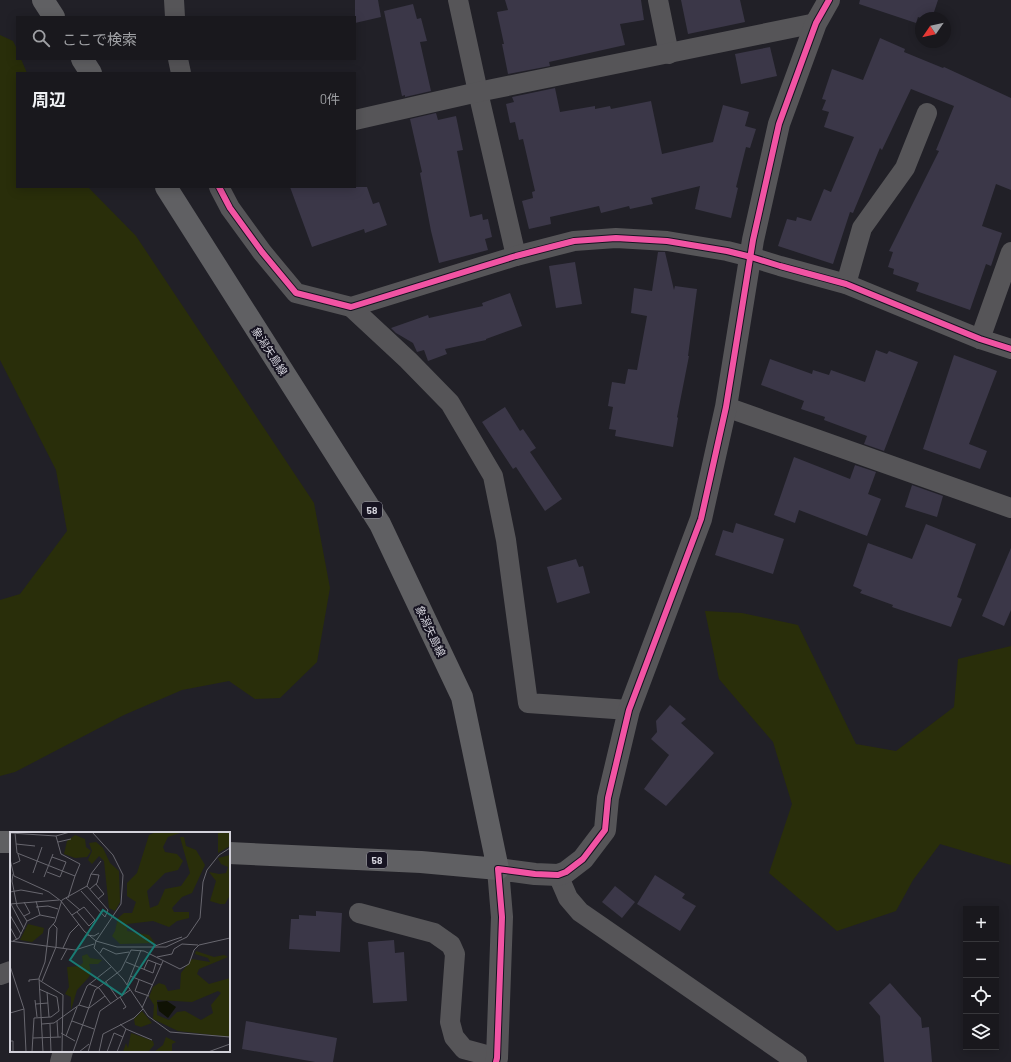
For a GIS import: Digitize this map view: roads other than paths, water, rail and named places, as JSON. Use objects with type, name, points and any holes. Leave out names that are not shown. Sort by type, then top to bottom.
[{"type":"main road","points":[[43,0],[53,16]]},
{"type":"main road","points":[[83,60],[90,72]]},
{"type":"main road","name":"象潟矢島線","points":[[167,188],[380,524],[462,697],[498,869]]},
{"type":"main road","name":"58","points":[[230,853],[421,862],[498,869]]},
{"type":"street","points":[[174,0],[175,16]]},
{"type":"street","points":[[458,0],[516,256]]},
{"type":"street","points":[[658,0],[669,54]]},
{"type":"street","points":[[359,913],[434,933],[451,945],[455,954],[450,1022],[454,1037],[464,1049],[497,1060],[502,917],[498,869],[535,874],[558,875],[566,872],[583,859],[605,830],[608,798],[629,710],[701,519],[726,407],[753,240],[779,124],[816,23],[829,0]]},
{"type":"street","points":[[356,120],[478,92],[816,23]]},
{"type":"street","points":[[178,60],[180,72]]},
{"type":"street","points":[[846,284],[862,228],[905,168],[927,113]]},
{"type":"street","points":[[220,188],[230,208],[262,252],[296,292],[351,307],[408,360],[450,403],[493,476],[506,540],[528,703],[629,710]]},
{"type":"street","points":[[351,307],[516,256],[574,241],[616,238],[667,242],[727,251],[751,257],[846,284],[980,339],[1011,349]]},
{"type":"street","points":[[980,339],[1011,252]]},
{"type":"street","points":[[726,407],[1011,508]]},
{"type":"street","points":[[558,875],[568,898],[580,912],[797,1062]]},
{"type":"street","points":[[0,975],[10,971]]},
{"type":"street","points":[[60,1062],[63,1052]]}]
